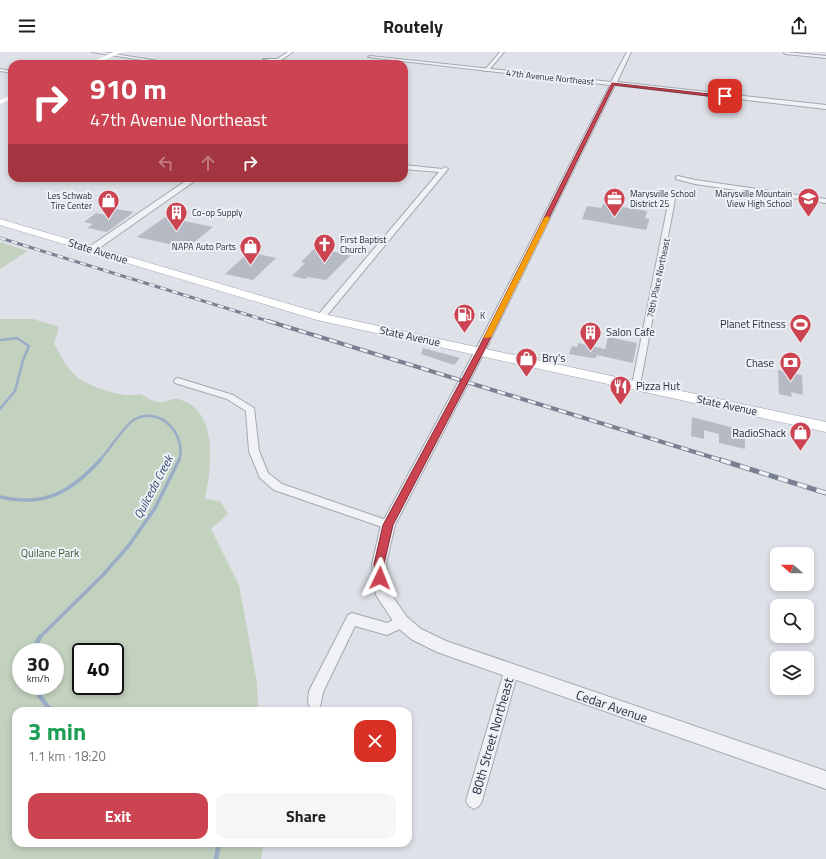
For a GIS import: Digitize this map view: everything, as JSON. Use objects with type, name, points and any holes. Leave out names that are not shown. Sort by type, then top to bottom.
[{"type":"main road","points":[[100,60],[116,53]]},
{"type":"main road","name":"State Avenue","points":[[0,222],[321,317],[826,426]]},
{"type":"street","points":[[94,52],[116,53],[146,60]]},
{"type":"street","points":[[265,59],[278,60],[292,52]]},
{"type":"street","name":"47th Avenue Northeast","points":[[377,52],[368,59],[379,60]]},
{"type":"street","points":[[486,70],[502,52]]},
{"type":"street","points":[[315,702],[316,691],[352,619],[387,629],[402,622],[384,595],[380,578],[379,564],[388,525],[480,351],[629,52]]},
{"type":"street","points":[[786,54],[826,57]]},
{"type":"street","name":"47th Avenue Northeast","points":[[408,63],[826,107]]},
{"type":"street","points":[[321,317],[444,170],[408,167]]},
{"type":"street","points":[[678,178],[695,182],[826,201]]},
{"type":"street","points":[[92,249],[189,182]]},
{"type":"street","name":"78th Place Northeast","points":[[636,385],[673,194]]},
{"type":"street","points":[[178,381],[230,397],[252,410],[254,451],[264,475],[278,487],[388,525]]},
{"type":"street","name":"Cedar Avenue","points":[[402,622],[416,634],[442,647],[826,780]]},
{"type":"street","name":"80th Street Northeast","points":[[474,801],[511,672]]},
{"type":"green space","points":[[0,242],[28,251],[0,269]]},
{"type":"green space","name":"Quilane Park","points":[[0,319],[33,319],[59,327],[54,344],[65,363],[78,378],[95,387],[125,395],[140,394],[158,402],[178,399],[191,405],[201,415],[207,427],[210,442],[209,472],[205,499],[220,501],[228,514],[211,529],[239,585],[257,683],[258,707],[12,707],[12,847],[262,847],[261,859],[0,859]]},
{"type":"building","name":"Marysville School District 25","points":[[603,204],[647,211],[645,218],[649,219],[649,221],[646,230],[582,219],[587,206],[601,208]]},
{"type":"building","name":"Les Schwab Tire Center","points":[[116,209],[134,212],[107,232],[87,228],[93,224],[84,222],[96,213],[106,215]]},
{"type":"building","name":"Co-op Supply","points":[[165,217],[213,227],[187,248],[137,237]]},
{"type":"building","name":"First Baptist Church","points":[[315,248],[351,255],[326,280],[308,277],[305,279],[292,276],[305,263],[301,262]]},
{"type":"building","name":"NAPA Auto Parts","points":[[249,252],[276,258],[253,280],[225,274]]},
{"type":"building","points":[[608,337],[637,343],[633,363],[597,355],[596,358],[592,358],[569,354],[572,346],[577,347],[578,343],[605,349]]},
{"type":"building","points":[[423,348],[460,358],[454,365],[421,354]]},
{"type":"building","name":"Chase","points":[[778,370],[802,375],[803,395],[791,392],[792,397],[779,394]]},
{"type":"building","points":[[692,417],[745,431],[745,449],[719,443],[719,434],[704,430],[704,439],[691,436]]},
{"type":"waterway","name":"Quilceda Creek","points":[[0,340],[17,338],[29,346],[23,360],[15,391],[0,409]]},
{"type":"waterway","name":"Quilceda Creek","points":[[99,461],[131,422],[145,416],[163,420],[176,433],[181,451],[179,461]]},
{"type":"waterway","name":"Quilceda Creek","points":[[40,637],[103,575],[130,544],[155,508],[179,460]]},
{"type":"waterway","name":"Quilceda Creek","points":[[0,497],[16,500],[30,500],[55,495],[78,481],[99,461]]},
{"type":"waterway","name":"Quilceda Creek","points":[[37,643],[40,637]]},
{"type":"waterway","name":"Quilceda Creek","points":[[39,695],[48,707]]},
{"type":"waterway","name":"Quilceda Creek","points":[[216,859],[218,847]]},
{"type":"railway","points":[[0,238],[271,322]]},
{"type":"railway","points":[[268,321],[724,461]]},
{"type":"railway","points":[[721,460],[826,493]]},
{"type":"slow traffic","points":[[488,337],[547,218]]},
{"type":"place","name":"Marysville School District 25","points":[[614,218]]},
{"type":"place","name":"Marysville Mountain View High School","points":[[808,218]]},
{"type":"place","name":"Les Schwab Tire Center","points":[[108,220]]},
{"type":"place","name":"Co-op Supply","points":[[176,232]]},
{"type":"place","name":"First Baptist Church","points":[[324,264]]},
{"type":"place","name":"NAPA Auto Parts","points":[[251,266]]},
{"type":"place","name":"K","points":[[464,334]]},
{"type":"place","name":"Planet Fitness","points":[[801,344]]},
{"type":"place","name":"Salon Cafe","points":[[591,352]]},
{"type":"place","name":"Bry's","points":[[527,378]]},
{"type":"place","name":"Chase","points":[[790,382]]},
{"type":"place","name":"Pizza Hut","points":[[621,406]]},
{"type":"place","name":"RadioShack","points":[[801,452]]},
{"type":"route","points":[[380,578],[379,564],[388,525],[480,351],[612,84],[725,96]]}]
